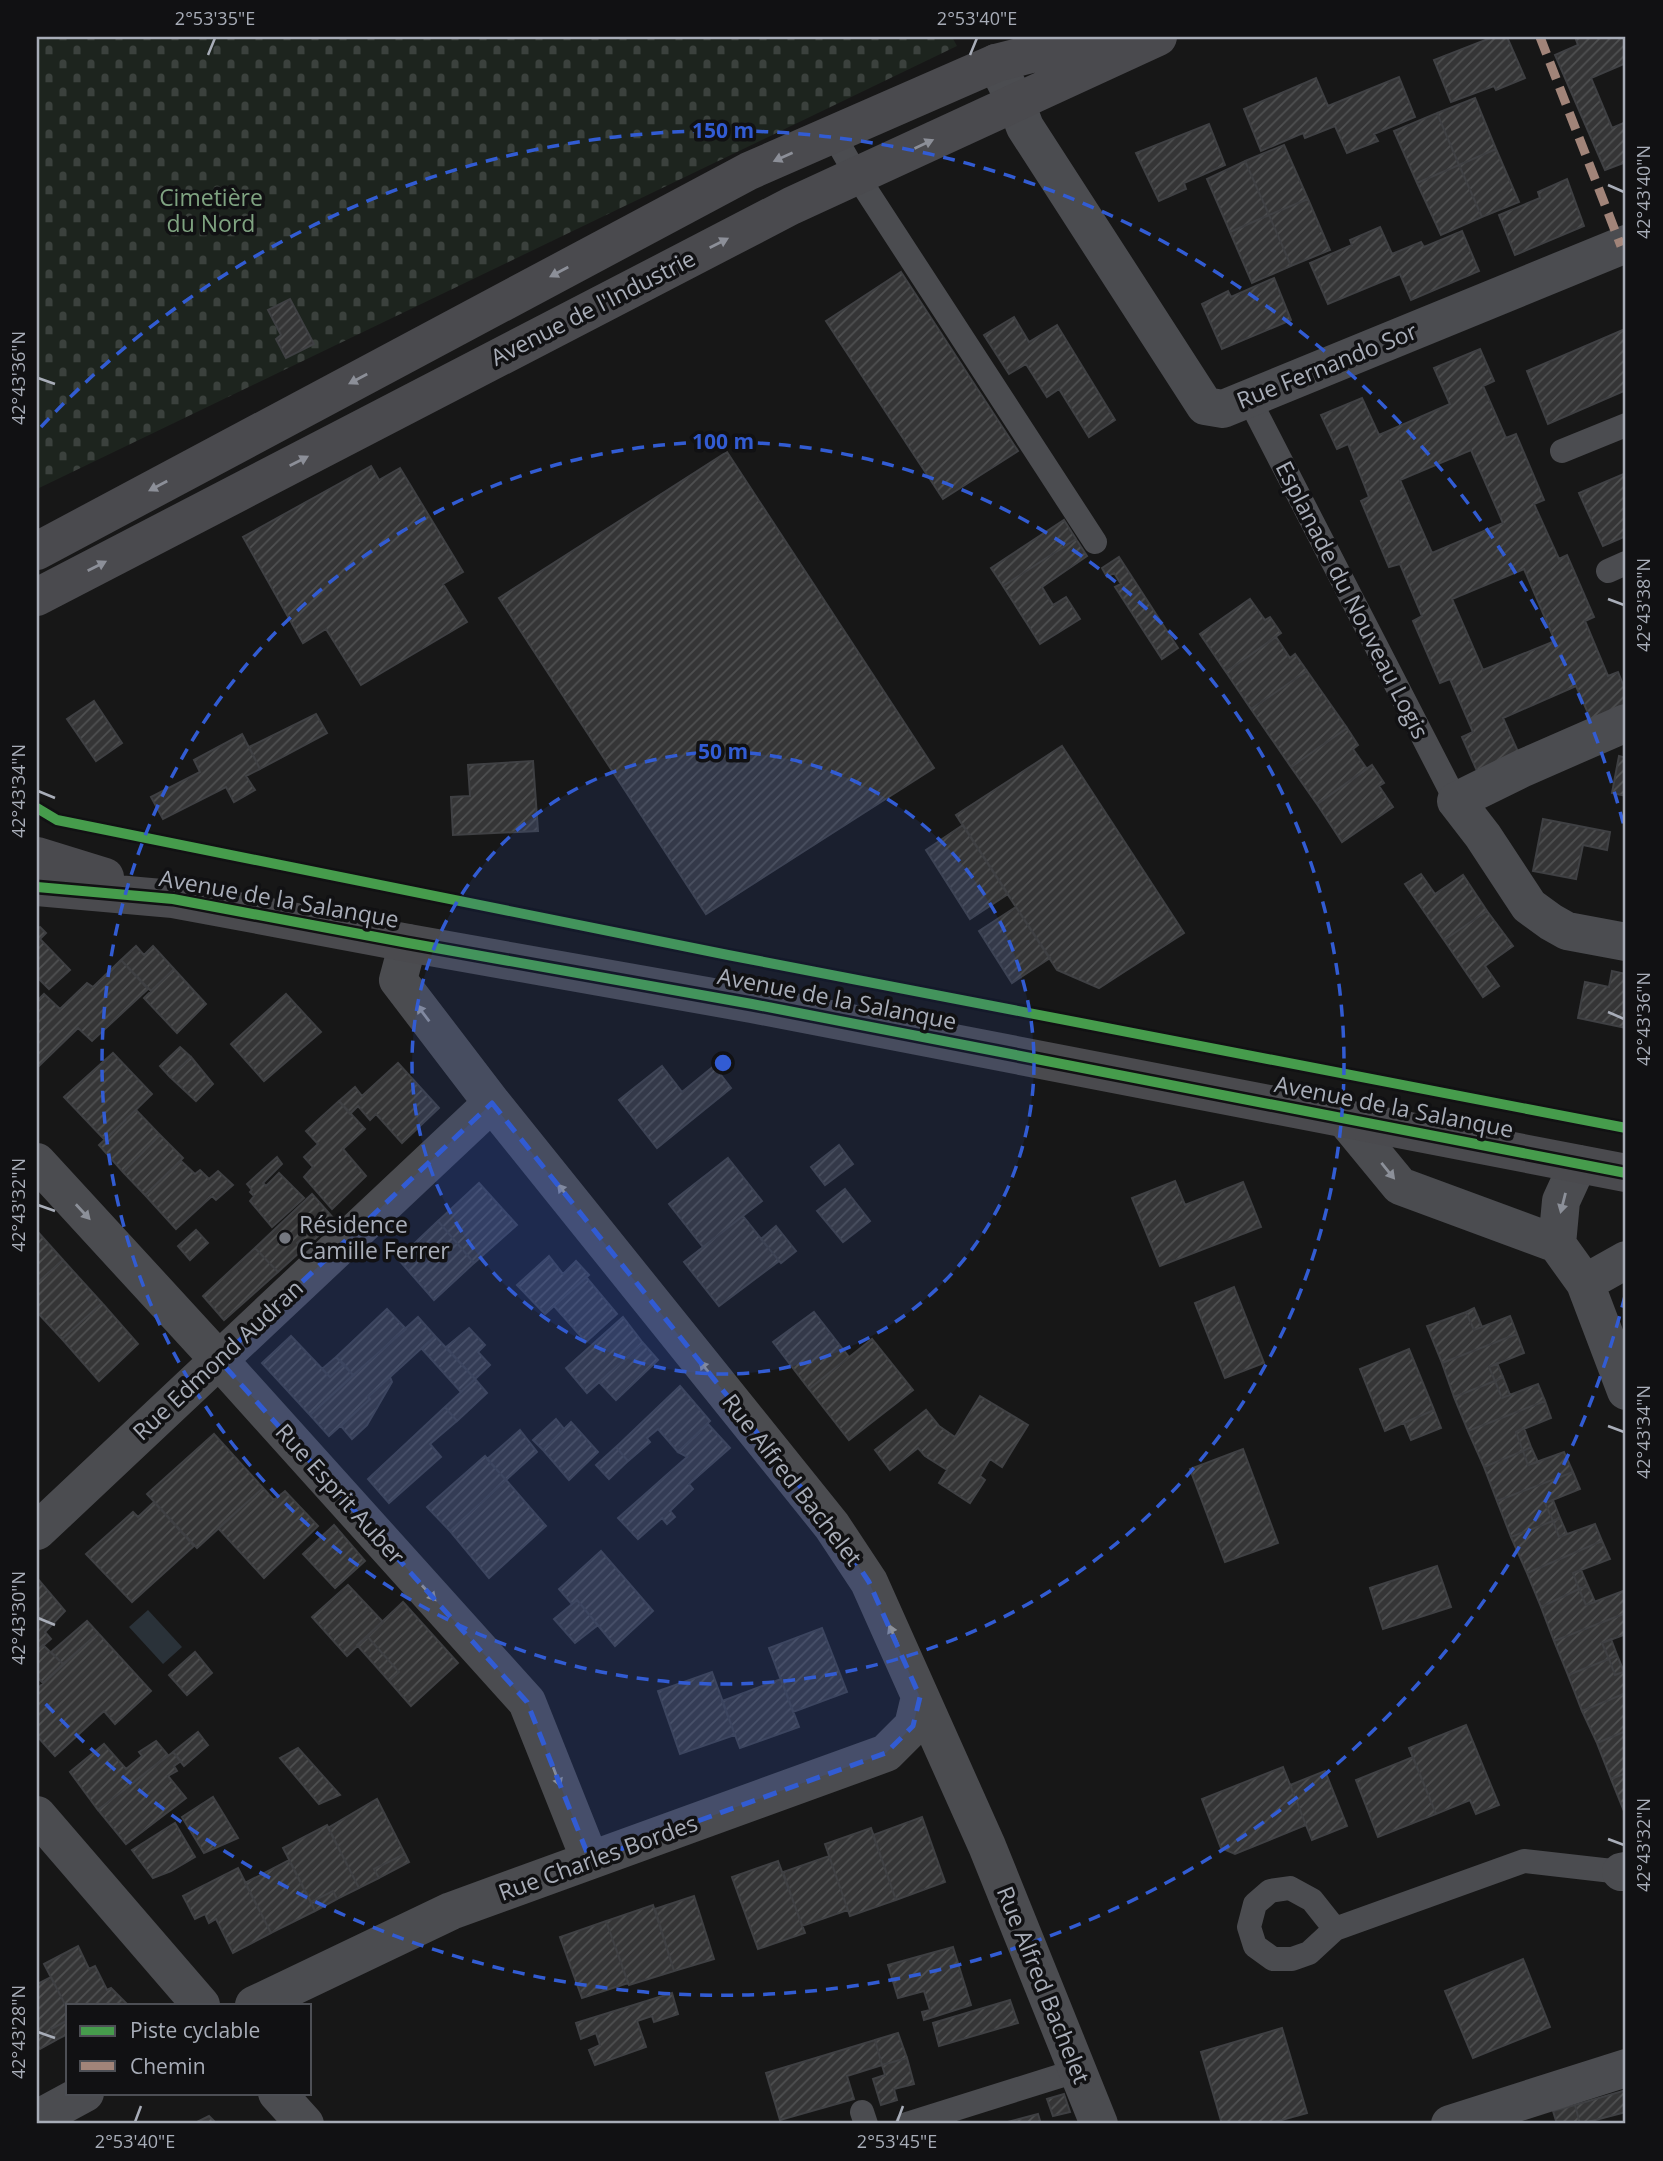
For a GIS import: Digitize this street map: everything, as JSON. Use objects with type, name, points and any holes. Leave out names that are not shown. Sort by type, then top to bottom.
[{"type":"street","name":"Avenue de l'Industrie","points":[[37,551],[749,171],[996,63],[1098,37]]},
{"type":"street","name":"Avenue de l'Industrie","points":[[37,597],[791,206],[1158,37]]},
{"type":"street","name":"Rue Fernando Sor","points":[[996,63],[1025,127],[1205,406],[1223,409],[1626,244]]},
{"type":"street","points":[[600,251],[621,294]]},
{"type":"street","points":[[1626,723],[1523,768],[1456,802],[1483,836],[1529,906],[1567,931],[1626,942]]},
{"type":"street","name":"Avenue de la Salanque","points":[[37,856],[173,899]]},
{"type":"street","name":"Avenue de la Salanque","points":[[37,887],[173,899],[700,995],[1626,1173]]},
{"type":"street","name":"Rue Alfred Bachelet","points":[[408,943],[398,980],[492,1103],[832,1526],[869,1582],[987,1846],[1099,2124]]},
{"type":"street","name":"Rue Edmond Audran","points":[[37,1531],[492,1103]]},
{"type":"street","points":[[1345,1118],[1400,1186],[1557,1244],[1585,1283],[1626,1391]]},
{"type":"street","name":"Rue Esprit Auber","points":[[37,1161],[527,1702],[590,1860]]},
{"type":"street","points":[[1557,1244],[1561,1201],[1578,1164]]},
{"type":"street","points":[[1585,1283],[1626,1260]]},
{"type":"street","name":"Rue Charles Bordes","points":[[256,2004],[451,1911],[886,1753],[913,1727],[920,1697]]},
{"type":"street","points":[[37,1815],[200,2004]]},
{"type":"street","points":[[1450,2124],[1626,2068]]},
{"type":"street","points":[[37,2119],[83,2094]]},
{"type":"street","points":[[278,2094],[305,2124]]},
{"type":"lane","points":[[833,134],[857,176],[1095,542]]},
{"type":"lane","name":"Esplanade du Nouveau Logis","points":[[1249,398],[1456,802]]},
{"type":"lane","points":[[1562,451],[1626,425]]},
{"type":"lane","points":[[1335,1929],[1524,1861],[1624,1871]]},
{"type":"lane","points":[[907,2124],[1079,2070]]},
{"type":"highlighted area","points":[[492,1103],[832,1526],[869,1582],[920,1697],[913,1726],[886,1753],[590,1860],[527,1702],[219,1360]]},
{"type":"green space","name":"Cimetière du Nord","points":[[37,37],[952,37],[957,46],[37,489]]},
{"type":"shaded area","points":[[148,1610],[182,1647],[163,1664],[129,1627]]},
{"type":"building","points":[[1493,37],[1507,37],[1525,78],[1496,90],[1494,86],[1451,102],[1434,60]]},
{"type":"building","points":[[1575,37],[1626,37],[1626,63],[1591,78],[1612,128],[1626,122],[1626,162],[1605,170],[1555,55],[1578,45]]},
{"type":"building","points":[[1399,77],[1415,117],[1374,134],[1378,141],[1347,153],[1335,126],[1305,138],[1303,133],[1261,151],[1244,109],[1316,78],[1328,106]]},
{"type":"building","points":[[1475,98],[1496,149],[1459,165],[1437,113]]},
{"type":"building","points":[[1437,113],[1459,165],[1417,183],[1394,131]]},
{"type":"building","points":[[1209,124],[1225,165],[1184,183],[1186,189],[1159,201],[1136,153]]},
{"type":"building","points":[[1284,145],[1308,199],[1269,215],[1245,161]]},
{"type":"building","points":[[1496,149],[1519,202],[1482,217],[1459,165]]},
{"type":"building","points":[[1245,161],[1269,215],[1230,232],[1207,179]]},
{"type":"building","points":[[1459,165],[1482,217],[1441,235],[1417,183]]},
{"type":"building","points":[[1567,179],[1584,226],[1515,255],[1499,215],[1540,198],[1538,192]]},
{"type":"building","points":[[1308,199],[1330,250],[1291,266],[1269,215]]},
{"type":"building","points":[[1269,215],[1291,266],[1252,283],[1230,232]]},
{"type":"building","points":[[1380,227],[1392,254],[1421,242],[1424,247],[1462,231],[1479,271],[1411,300],[1400,274],[1328,304],[1310,263],[1352,245],[1350,240]]},
{"type":"building","points":[[901,272],[1018,451],[943,499],[826,321]]},
{"type":"building","points":[[1274,278],[1291,320],[1222,349],[1202,304],[1228,291],[1231,297]]},
{"type":"building","points":[[290,299],[314,344],[286,358],[276,339],[281,335],[268,310]]},
{"type":"building","points":[[1014,317],[1029,342],[1057,325],[1115,420],[1089,437],[1059,389],[1047,397],[1026,364],[1009,374],[984,335]]},
{"type":"building","points":[[1625,329],[1626,390],[1548,424],[1527,371]]},
{"type":"building","points":[[1480,349],[1494,381],[1483,386],[1506,438],[1516,434],[1544,500],[1534,504],[1559,559],[1567,555],[1594,617],[1585,621],[1608,676],[1618,672],[1626,692],[1626,708],[1592,722],[1576,686],[1503,718],[1519,754],[1477,771],[1462,737],[1473,732],[1450,679],[1440,683],[1413,621],[1422,616],[1400,564],[1389,567],[1361,501],[1369,497],[1348,444],[1337,449],[1321,415],[1362,398],[1379,435],[1450,404],[1434,368]],"holes":[[[1471,450],[1503,523],[1432,553],[1400,480]],[[1524,569],[1555,641],[1483,670],[1452,599]]]},
{"type":"building","points":[[727,452],[934,768],[706,914],[499,598]]},
{"type":"building","points":[[371,466],[379,480],[400,468],[463,572],[443,584],[467,622],[361,685],[326,629],[303,643],[243,537]]},
{"type":"building","points":[[1626,473],[1626,536],[1603,546],[1579,493]]},
{"type":"building","points":[[1064,520],[1076,539],[1003,586],[991,568]]},
{"type":"building","points":[[1076,539],[1087,556],[1042,587],[1053,605],[1066,597],[1080,619],[1040,644],[1003,586]]},
{"type":"building","points":[[1119,557],[1178,648],[1162,659],[1115,587],[1121,584],[1114,573],[1107,577],[1102,568]]},
{"type":"building","points":[[1250,599],[1265,620],[1270,617],[1281,633],[1226,672],[1200,634]]},
{"type":"building","points":[[1276,637],[1290,658],[1295,654],[1307,671],[1251,709],[1226,672]]},
{"type":"building","points":[[1307,671],[1347,728],[1291,767],[1251,709]]},
{"type":"building","points":[[94,701],[122,743],[96,761],[67,719]]},
{"type":"building","points":[[316,714],[327,733],[260,769],[249,747]]},
{"type":"building","points":[[1347,728],[1358,745],[1353,749],[1367,769],[1317,804],[1291,767]]},
{"type":"building","points":[[242,734],[260,769],[246,776],[255,790],[234,802],[226,787],[163,819],[151,797],[200,772],[194,760]]},
{"type":"building","points":[[1062,746],[1184,933],[1099,988],[1057,970],[956,815]]},
{"type":"building","points":[[1619,756],[1626,758],[1626,796],[1612,793]]},
{"type":"building","points":[[533,761],[538,831],[453,835],[451,797],[470,796],[468,765]]},
{"type":"building","points":[[1372,765],[1384,783],[1379,786],[1393,807],[1342,842],[1317,804]]},
{"type":"building","points":[[1543,819],[1610,832],[1607,850],[1583,845],[1576,879],[1533,871]]},
{"type":"building","points":[[963,825],[1008,894],[970,919],[926,850]]},
{"type":"building","points":[[1421,874],[1435,894],[1463,875],[1487,911],[1444,940],[1405,884]]},
{"type":"building","points":[[1016,907],[1050,958],[1012,983],[979,931]]},
{"type":"building","points":[[1487,911],[1513,946],[1485,966],[1499,986],[1483,997],[1444,940]]},
{"type":"building","points":[[40,927],[46,933],[40,939],[70,970],[49,989],[37,977],[37,929]]},
{"type":"building","points":[[136,946],[144,955],[153,946],[174,969],[151,991],[121,960]]},
{"type":"building","points":[[121,960],[148,989],[92,1041],[78,1028],[37,1068],[37,1001],[44,994],[60,1009],[87,983],[93,987]]},
{"type":"building","points":[[174,969],[206,1004],[177,1033],[144,998]]},
{"type":"building","points":[[1612,971],[1626,974],[1626,1028],[1578,1018],[1585,982],[1609,987]]},
{"type":"building","points":[[286,994],[321,1032],[264,1081],[231,1044]]},
{"type":"building","points":[[180,1047],[191,1057],[170,1077],[160,1066]]},
{"type":"building","points":[[113,1053],[152,1094],[105,1140],[64,1097]]},
{"type":"building","points":[[191,1057],[213,1084],[196,1101],[170,1077]]},
{"type":"building","points":[[398,1063],[439,1108],[402,1143],[376,1114],[370,1120],[358,1106],[350,1114],[339,1101],[355,1087],[362,1096]]},
{"type":"building","points":[[662,1066],[682,1092],[714,1066],[731,1088],[657,1148],[619,1100]]},
{"type":"building","points":[[339,1101],[365,1129],[343,1149],[366,1176],[332,1209],[304,1177],[313,1167],[304,1157],[318,1144],[306,1131]]},
{"type":"building","points":[[136,1110],[160,1135],[123,1172],[99,1145]]},
{"type":"building","points":[[160,1135],[183,1158],[145,1195],[123,1172]]},
{"type":"building","points":[[839,1145],[853,1164],[825,1185],[811,1167]]},
{"type":"building","points":[[277,1157],[282,1164],[263,1183],[266,1186],[279,1173],[304,1198],[272,1227],[250,1201],[254,1196],[247,1184]]},
{"type":"building","points":[[728,1158],[762,1201],[703,1247],[669,1204]]},
{"type":"building","points":[[181,1161],[195,1174],[200,1170],[209,1179],[218,1171],[233,1185],[216,1200],[212,1196],[176,1229],[145,1195]]},
{"type":"building","points":[[1175,1181],[1185,1205],[1243,1182],[1261,1227],[1160,1266],[1132,1198]]},
{"type":"building","points":[[479,1183],[517,1225],[474,1263],[438,1221]]},
{"type":"building","points":[[845,1189],[870,1221],[843,1242],[817,1211]]},
{"type":"building","name":"Résidence Camille Ferrer","points":[[312,1194],[335,1220],[323,1232],[317,1226],[297,1243],[302,1250],[278,1272],[255,1248]]},
{"type":"building","points":[[743,1216],[779,1261],[719,1306],[684,1262]]},
{"type":"building","points":[[438,1221],[474,1263],[434,1300],[398,1259]]},
{"type":"building","points":[[317,1226],[323,1232],[302,1250],[297,1243]]},
{"type":"building","points":[[776,1226],[796,1251],[781,1263],[761,1239]]},
{"type":"building","points":[[196,1230],[208,1243],[190,1260],[178,1246]]},
{"type":"building","points":[[37,1231],[63,1260],[37,1283]]},
{"type":"building","points":[[255,1248],[278,1272],[224,1320],[203,1296]]},
{"type":"building","points":[[549,1256],[563,1274],[576,1261],[589,1275],[545,1314],[517,1285]]},
{"type":"building","points":[[63,1260],[102,1303],[62,1339],[37,1312],[37,1283]]},
{"type":"building","points":[[586,1277],[617,1314],[586,1342],[554,1306]]},
{"type":"building","points":[[1234,1287],[1264,1363],[1225,1378],[1195,1303]]},
{"type":"building","points":[[102,1303],[138,1344],[99,1381],[62,1339]]},
{"type":"building","points":[[1474,1308],[1482,1327],[1474,1330],[1466,1312]]},
{"type":"building","points":[[387,1309],[406,1329],[353,1375],[336,1357]]},
{"type":"building","points":[[814,1312],[849,1357],[809,1389],[773,1342]]},
{"type":"building","points":[[1466,1312],[1474,1330],[1510,1316],[1517,1334],[1442,1363],[1427,1326]]},
{"type":"building","points":[[418,1317],[435,1336],[329,1436],[310,1415]]},
{"type":"building","points":[[623,1317],[643,1343],[587,1393],[566,1368]]},
{"type":"building","points":[[469,1328],[485,1345],[478,1352],[490,1365],[475,1379],[446,1347]]},
{"type":"building","points":[[1517,1334],[1524,1353],[1489,1367],[1495,1381],[1454,1397],[1442,1363]]},
{"type":"building","points":[[291,1336],[330,1377],[344,1364],[353,1375],[310,1415],[262,1363]]},
{"type":"building","points":[[435,1336],[475,1379],[461,1392],[422,1349]]},
{"type":"building","points":[[872,1339],[913,1390],[849,1440],[809,1389]]},
{"type":"building","points":[[643,1343],[658,1360],[616,1400],[599,1382]]},
{"type":"building","points":[[1409,1349],[1434,1410],[1385,1431],[1360,1369]]},
{"type":"building","points":[[336,1357],[344,1364],[330,1377],[322,1369]]},
{"type":"building","points":[[1497,1363],[1503,1377],[1495,1381],[1489,1367]]},
{"type":"building","points":[[390,1377],[392,1382],[367,1425],[352,1439],[341,1426]]},
{"type":"building","points":[[1503,1377],[1510,1395],[1502,1398],[1495,1381]]},
{"type":"building","points":[[475,1379],[487,1393],[457,1421],[445,1407]]},
{"type":"building","points":[[1495,1381],[1502,1398],[1538,1384],[1545,1401],[1468,1431],[1454,1397]]},
{"type":"building","points":[[680,1386],[710,1421],[678,1452],[658,1429],[647,1438],[650,1442],[628,1461],[616,1447]]},
{"type":"building","points":[[980,1396],[1028,1425],[1002,1467],[990,1459],[980,1476],[985,1480],[970,1503],[939,1483],[947,1470],[925,1456],[918,1448],[890,1470],[875,1450],[926,1410],[939,1426],[955,1437]]},
{"type":"building","points":[[1545,1401],[1551,1418],[1516,1432],[1523,1451],[1484,1467],[1468,1431]]},
{"type":"building","points":[[445,1407],[457,1421],[430,1444],[441,1457],[389,1503],[368,1479]]},
{"type":"building","points":[[1434,1410],[1441,1428],[1411,1440],[1404,1423]]},
{"type":"building","points":[[556,1419],[564,1429],[543,1450],[533,1440]]},
{"type":"building","points":[[571,1422],[598,1452],[569,1480],[543,1450]]},
{"type":"building","points":[[708,1424],[730,1448],[689,1484],[693,1489],[670,1511],[675,1517],[667,1524],[662,1518],[638,1539],[618,1518],[687,1457],[678,1452]]},
{"type":"building","points":[[1524,1428],[1531,1447],[1523,1451],[1516,1432]]},
{"type":"building","points":[[520,1430],[537,1452],[506,1480],[487,1459]]},
{"type":"building","points":[[214,1434],[263,1488],[197,1548],[147,1494]]},
{"type":"building","points":[[616,1447],[628,1461],[609,1479],[596,1465]]},
{"type":"building","points":[[1531,1447],[1538,1462],[1528,1465],[1523,1451]]},
{"type":"building","points":[[1243,1449],[1278,1543],[1225,1562],[1190,1469]]},
{"type":"building","points":[[1523,1451],[1528,1465],[1564,1452],[1573,1472],[1497,1501],[1484,1467]]},
{"type":"building","points":[[485,1456],[506,1480],[450,1531],[427,1507]]},
{"type":"building","points":[[1573,1472],[1580,1489],[1545,1503],[1553,1521],[1511,1537],[1497,1501]]},
{"type":"building","points":[[506,1480],[546,1526],[489,1578],[450,1531]]},
{"type":"building","points":[[263,1488],[274,1500],[285,1491],[318,1526],[264,1578],[218,1528]]},
{"type":"building","points":[[1553,1500],[1560,1518],[1553,1521],[1545,1503]]},
{"type":"building","points":[[154,1502],[194,1546],[132,1602],[86,1554],[133,1512],[138,1517]]},
{"type":"building","points":[[1560,1518],[1567,1534],[1559,1537],[1553,1521]]},
{"type":"building","points":[[1553,1521],[1559,1537],[1595,1524],[1602,1541],[1527,1573],[1511,1537]]},
{"type":"building","points":[[334,1525],[365,1561],[335,1588],[303,1554]]},
{"type":"building","points":[[1602,1541],[1610,1559],[1573,1573],[1579,1589],[1541,1607],[1527,1573]]},
{"type":"building","points":[[601,1551],[653,1611],[615,1646],[577,1600],[572,1604],[559,1589]]},
{"type":"building","points":[[1437,1566],[1451,1607],[1383,1629],[1370,1588]]},
{"type":"building","points":[[1581,1570],[1588,1586],[1579,1589],[1573,1573]]},
{"type":"building","points":[[37,1578],[65,1611],[45,1632],[51,1639],[37,1651]]},
{"type":"building","points":[[348,1585],[383,1622],[347,1656],[312,1617]]},
{"type":"building","points":[[1588,1586],[1595,1602],[1586,1605],[1579,1589]]},
{"type":"building","points":[[1579,1589],[1586,1605],[1623,1591],[1626,1613],[1554,1641],[1541,1607]]},
{"type":"building","points":[[577,1600],[598,1625],[575,1643],[554,1619]]},
{"type":"building","points":[[403,1602],[458,1663],[411,1706],[389,1681],[399,1672],[367,1636]]},
{"type":"building","points":[[1626,1613],[1626,1634],[1602,1643],[1609,1659],[1568,1675],[1554,1641]]},
{"type":"building","points":[[87,1621],[98,1633],[63,1664],[51,1652]]},
{"type":"building","points":[[822,1628],[847,1692],[793,1712],[769,1648]]},
{"type":"building","points":[[98,1633],[151,1691],[115,1724],[104,1711],[55,1756],[37,1736],[37,1689]]},
{"type":"building","points":[[367,1636],[399,1672],[389,1681],[357,1645]]},
{"type":"building","points":[[1611,1639],[1617,1655],[1609,1659],[1602,1643]]},
{"type":"building","points":[[43,1645],[63,1664],[43,1683],[37,1677],[37,1651]]},
{"type":"building","points":[[195,1652],[212,1673],[187,1695],[169,1675]]},
{"type":"building","points":[[1617,1655],[1624,1672],[1615,1675],[1609,1659]]},
{"type":"building","points":[[1609,1659],[1615,1675],[1626,1671],[1626,1693],[1582,1711],[1568,1675]]},
{"type":"building","points":[[712,1672],[735,1735],[680,1754],[658,1691]]},
{"type":"building","points":[[781,1679],[799,1727],[740,1748],[722,1701]]},
{"type":"building","points":[[1626,1693],[1626,1731],[1597,1743],[1582,1711]]},
{"type":"building","points":[[1466,1725],[1499,1805],[1476,1814],[1470,1800],[1436,1814],[1409,1748]]},
{"type":"building","points":[[1626,1731],[1626,1773],[1611,1779],[1597,1743]]},
{"type":"building","points":[[198,1732],[208,1745],[184,1766],[173,1752]]},
{"type":"building","points":[[156,1741],[168,1755],[98,1810],[70,1772],[104,1744],[126,1769],[142,1756],[139,1752]]},
{"type":"building","points":[[298,1748],[340,1795],[319,1804],[280,1758]]},
{"type":"building","points":[[173,1752],[181,1761],[174,1766],[177,1771],[168,1776],[186,1798],[126,1844],[98,1810]]},
{"type":"building","points":[[1413,1757],[1436,1814],[1378,1837],[1356,1780]]},
{"type":"building","points":[[1283,1767],[1306,1825],[1235,1854],[1221,1848],[1202,1799]]},
{"type":"building","points":[[1325,1771],[1347,1826],[1312,1840],[1290,1785]]},
{"type":"building","points":[[1626,1773],[1626,1810],[1624,1811],[1611,1779]]},
{"type":"building","points":[[213,1797],[238,1838],[204,1853],[182,1817]]},
{"type":"building","points":[[377,1799],[405,1854],[374,1869],[379,1878],[359,1888],[328,1828]]},
{"type":"building","points":[[922,1817],[945,1882],[896,1900],[873,1835]]},
{"type":"building","points":[[175,1823],[195,1857],[153,1878],[132,1850]]},
{"type":"building","points":[[327,1825],[359,1888],[337,1899],[333,1891],[311,1902],[283,1848]]},
{"type":"building","points":[[871,1828],[896,1900],[850,1916],[825,1844]]},
{"type":"building","points":[[405,1854],[409,1862],[379,1878],[374,1869]]},
{"type":"building","points":[[829,1856],[848,1910],[802,1926],[783,1872]]},
{"type":"building","points":[[289,1860],[315,1911],[271,1933],[245,1883]]},
{"type":"building","points":[[778,1861],[805,1933],[758,1949],[732,1877]]},
{"type":"building","points":[[238,1868],[271,1933],[233,1953],[216,1919],[209,1923],[205,1914],[195,1919],[183,1896]]},
{"type":"building","points":[[333,1891],[337,1899],[315,1911],[311,1902]]},
{"type":"building","points":[[694,1896],[714,1959],[674,1971],[655,1909]]},
{"type":"building","points":[[653,1905],[674,1971],[629,1985],[606,1921]]},
{"type":"building","points":[[606,1921],[628,1983],[582,1998],[560,1937]]},
{"type":"building","points":[[78,1946],[89,1969],[95,1966],[107,1990],[111,1988],[127,2004],[66,2004],[66,2006],[44,1964]]},
{"type":"building","points":[[953,1947],[971,2005],[924,2020],[922,2012],[930,2010],[924,1991],[898,1998],[888,1965]]},
{"type":"building","points":[[1523,1959],[1550,2027],[1473,2058],[1445,1991]]},
{"type":"building","points":[[51,1977],[66,2006],[66,2021],[51,2029],[56,2040],[40,2049],[37,2044],[37,1984]]},
{"type":"building","points":[[672,1993],[678,2014],[654,2022],[652,2016],[637,2021],[646,2047],[595,2065],[589,2050],[600,2045],[596,2033],[581,2039],[576,2023]]},
{"type":"building","points":[[1010,2000],[1018,2023],[939,2046],[933,2023]]},
{"type":"building","points":[[66,2021],[66,2035],[56,2040],[51,2029]]},
{"type":"building","points":[[1282,2028],[1307,2113],[1267,2124],[1222,2124],[1201,2052]]},
{"type":"building","points":[[898,2033],[907,2058],[882,2065],[875,2040]]},
{"type":"building","points":[[875,2040],[882,2065],[847,2076],[854,2099],[780,2120],[766,2073]]},
{"type":"building","points":[[907,2058],[914,2084],[894,2089],[897,2100],[881,2105],[873,2079],[885,2075],[882,2065]]},
{"type":"building","points":[[1626,2090],[1626,2112],[1580,2124],[1575,2105]]},
{"type":"building","points":[[1064,2094],[1070,2112],[1053,2116],[1047,2099]]},
{"type":"building","points":[[1575,2105],[1580,2124],[1557,2124],[1553,2111]]},
{"type":"building","points":[[1038,2114],[1041,2124],[1000,2124]]},
{"type":"building","points":[[209,2116],[217,2124],[193,2124]]},
{"type":"marked path","points":[[1540,37],[1621,246]]},
{"type":"cycle path","points":[[37,808],[57,820],[728,955],[1626,1128]]},
{"type":"cycle path","points":[[37,887],[173,899],[752,1004],[1626,1173]]},
{"type":"place","name":"Résidence Camille Ferrer","points":[[285,1238]]}]
